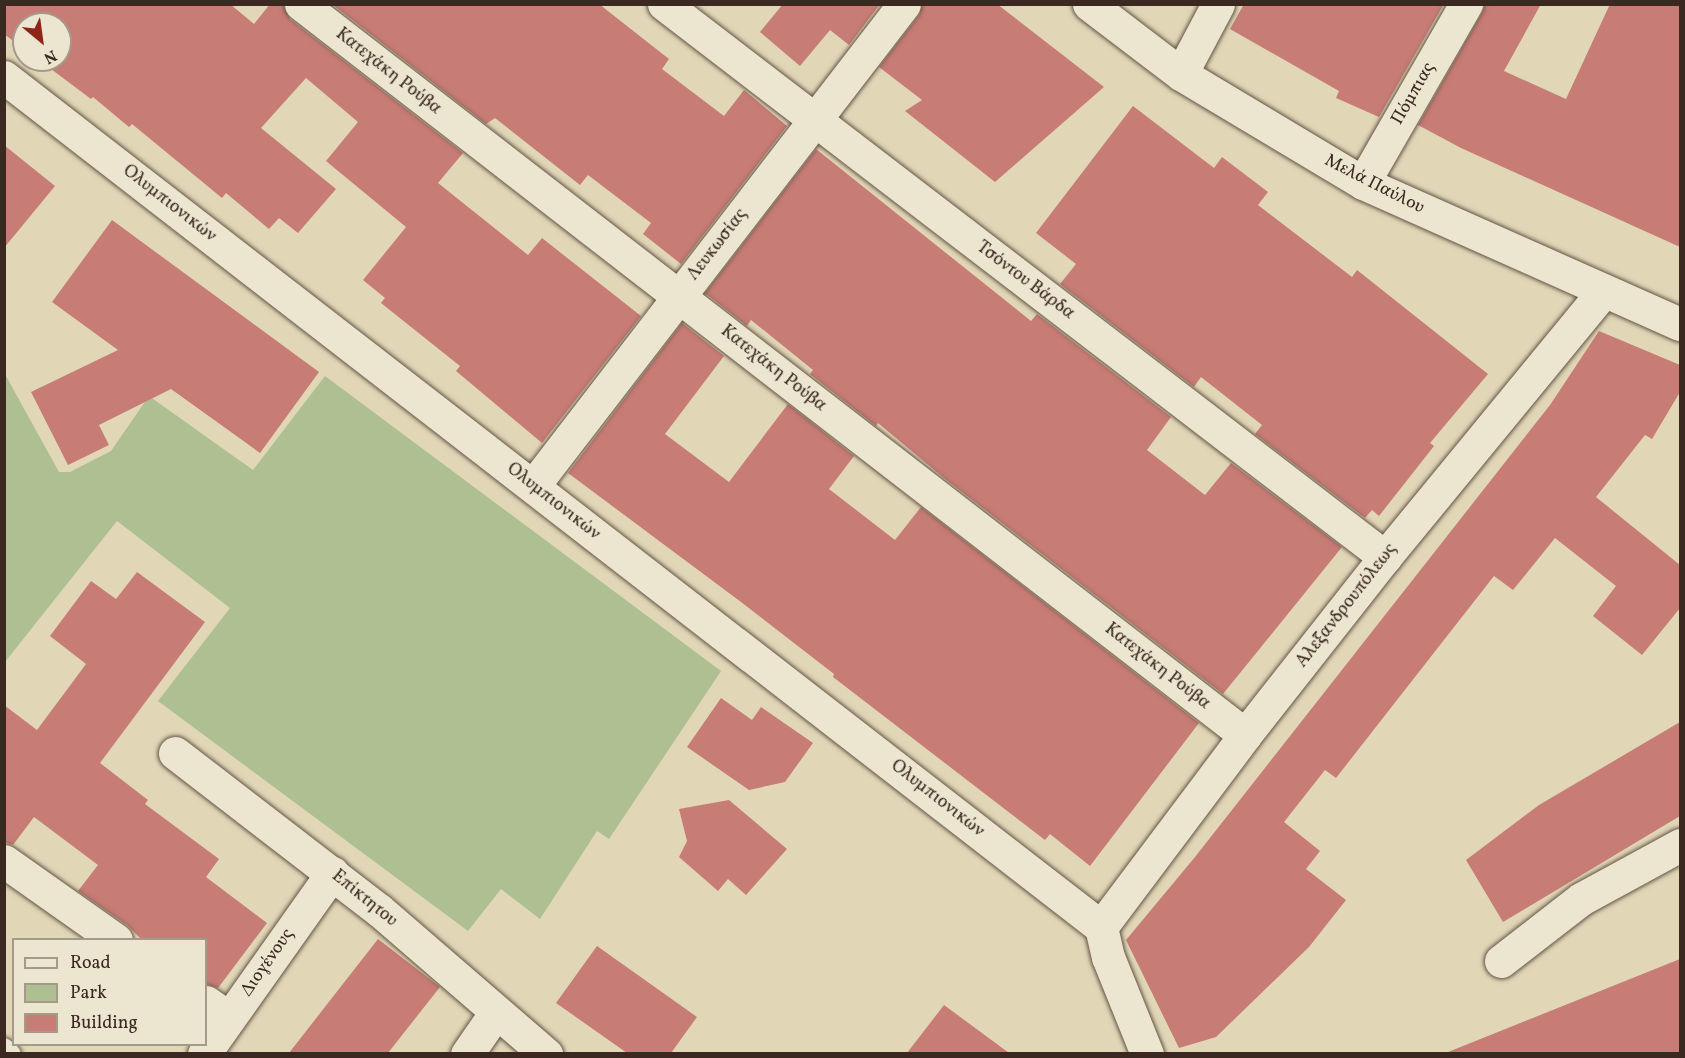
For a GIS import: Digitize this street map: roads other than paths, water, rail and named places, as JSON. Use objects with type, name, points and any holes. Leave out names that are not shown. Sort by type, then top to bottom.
[{"type":"street","name":"Κατεχάκη Ρούβα","points":[[301,4],[1245,735]]},
{"type":"street","name":"Τσόντου Βάρδα","points":[[664,4],[1385,557]]},
{"type":"street","name":"Λευκωσίας","points":[[533,486],[904,4]]},
{"type":"street","name":"Μελά Παύλου","points":[[1089,4],[1181,74],[1363,183],[1603,292],[1680,324]]},
{"type":"street","points":[[1181,74],[1218,4]]},
{"type":"street","name":"Πόμπιας","points":[[1363,183],[1466,4]]},
{"type":"street","name":"Ολυμπιονικών","points":[[4,77],[1101,927]]},
{"type":"street","name":"Αλεξανδρουπόλεως","points":[[1101,927],[1245,735],[1385,557],[1603,292]]},
{"type":"street","name":"Επίκτητου","points":[[175,753],[332,873],[448,967],[496,1012],[546,1053]]},
{"type":"street","points":[[1501,961],[1581,899],[1680,845]]},
{"type":"street","points":[[4,861],[115,938]]},
{"type":"street","name":"Διογένους","points":[[207,1043],[217,1010],[332,873]]},
{"type":"street","points":[[1101,927],[1108,957],[1146,1053]]},
{"type":"street","points":[[467,1053],[496,1012]]},
{"type":"lane","points":[[4,1048],[11,1053]]}]
